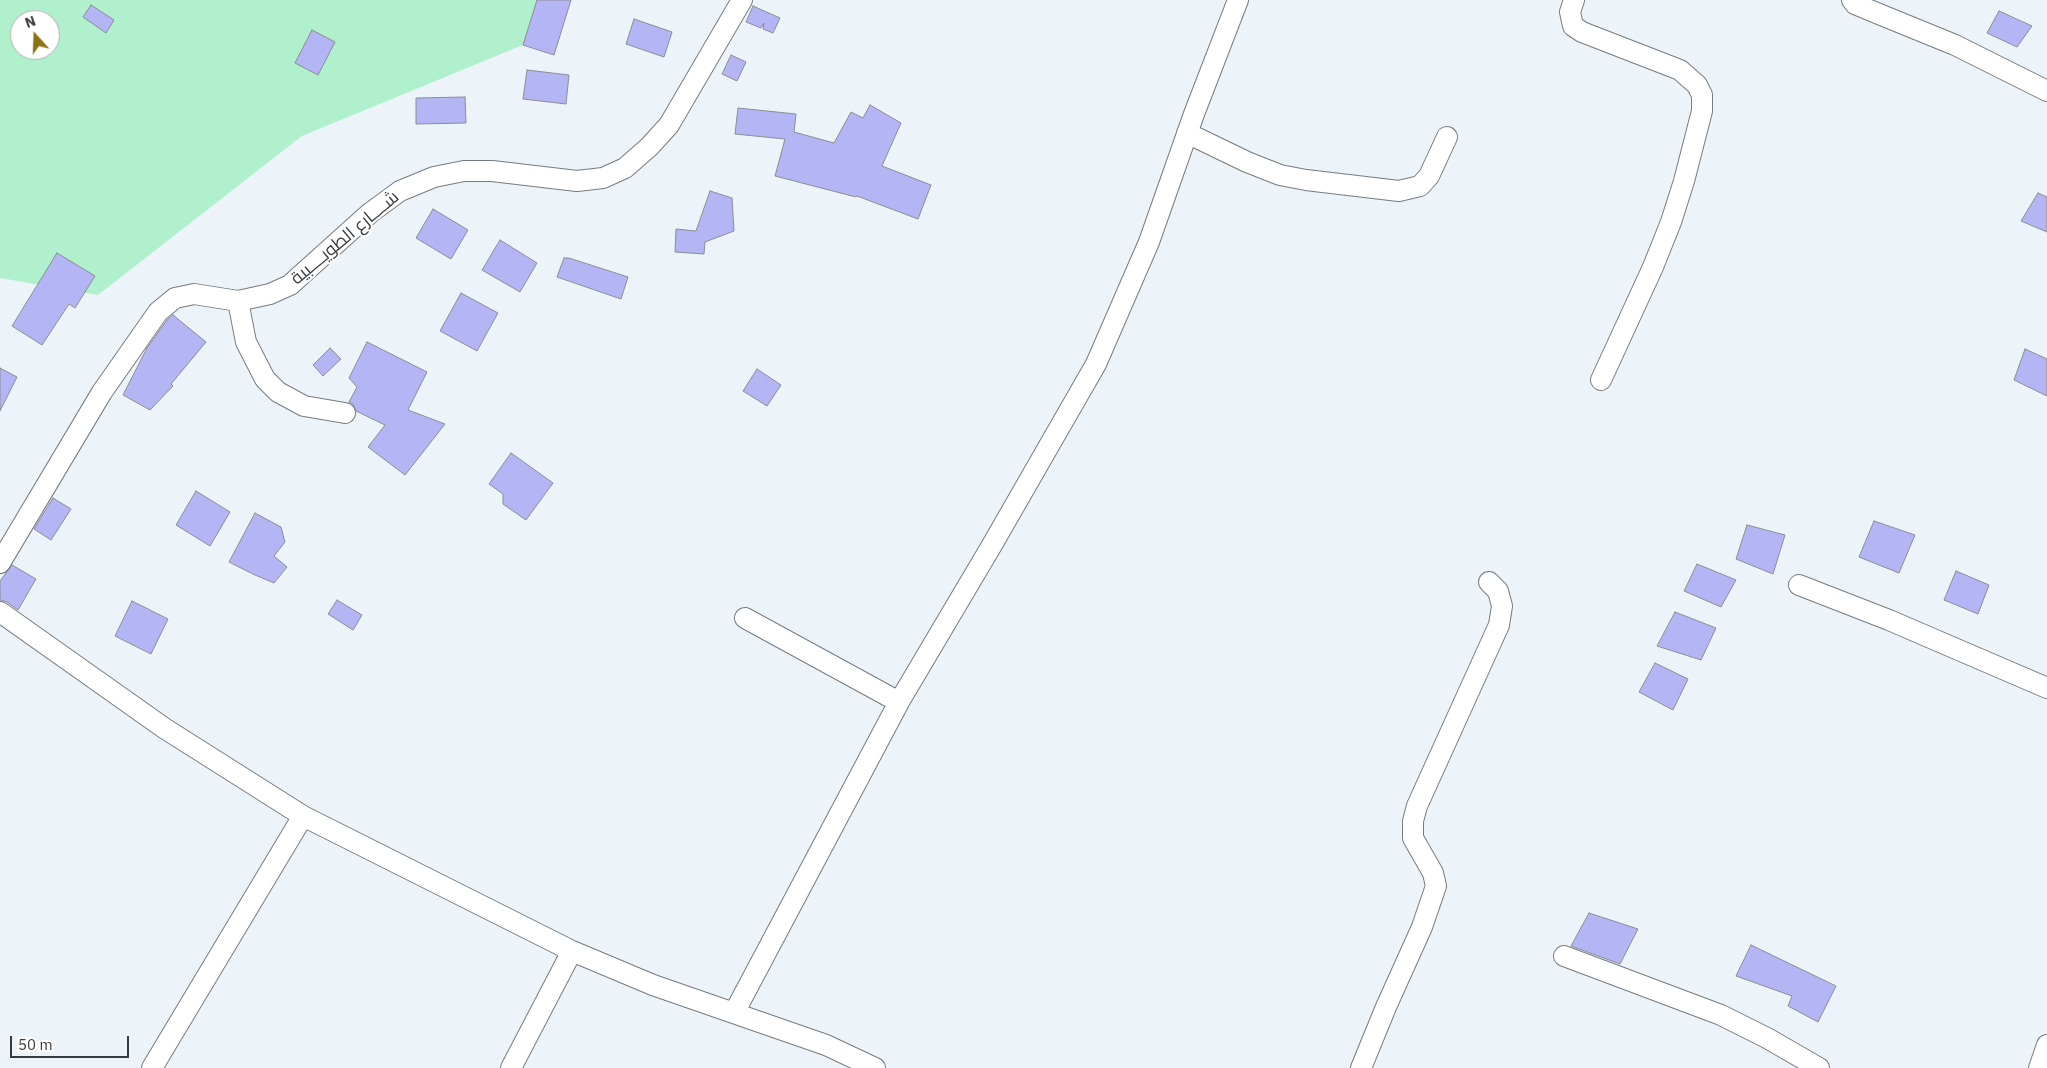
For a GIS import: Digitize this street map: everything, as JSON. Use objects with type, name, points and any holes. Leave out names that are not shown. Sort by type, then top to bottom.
[{"type":"street","name":"شــــارع الطويــــبية","points":[[0,563],[102,392],[158,312],[175,298],[194,294],[238,301],[270,294],[290,285],[370,213],[400,191],[434,177],[464,171],[492,171],[577,181],[604,178],[625,168],[649,147],[669,125],[742,0]]},
{"type":"street","points":[[734,1013],[899,702],[1096,364],[1150,242],[1187,133],[1238,0]]},
{"type":"street","points":[[1574,0],[1570,12],[1572,26],[1582,32],[1680,70],[1697,85],[1702,95],[1702,111],[1684,181],[1670,222],[1653,267],[1601,380]]},
{"type":"street","points":[[1852,0],[1855,4],[1955,45],[2047,91]]},
{"type":"street","points":[[1187,133],[1247,162],[1280,175],[1399,191],[1420,186],[1429,176],[1447,137]]},
{"type":"street","points":[[238,301],[246,342],[265,379],[278,392],[304,406],[345,413]]},
{"type":"street","points":[[1361,1068],[1422,927],[1436,886],[1433,873],[1413,838],[1413,821],[1417,806],[1499,625],[1502,606],[1498,591],[1489,582]]},
{"type":"street","points":[[1799,585],[1889,620],[2047,688]]},
{"type":"street","points":[[0,612],[164,728],[302,816],[572,951],[653,985],[826,1045],[875,1068]]},
{"type":"street","points":[[745,618],[899,702]]},
{"type":"street","points":[[152,1068],[302,816]]},
{"type":"street","points":[[511,1068],[572,951]]},
{"type":"street","points":[[1564,956],[1721,1015],[1767,1038],[1819,1068]]},
{"type":"street","points":[[2039,1068],[2047,1045]]},
{"type":"green space","points":[[0,0],[544,0],[523,45],[302,136],[98,295],[0,278]]},
{"type":"building","points":[[537,0],[571,0],[554,55],[523,45]]},
{"type":"building","points":[[91,5],[114,20],[106,33],[83,17]]},
{"type":"building","points":[[753,6],[780,18],[773,33],[763,29],[764,23],[761,28],[746,22]]},
{"type":"building","points":[[1999,11],[2032,26],[2017,47],[1987,33]]},
{"type":"building","points":[[634,19],[672,32],[664,57],[626,44]]},
{"type":"building","points":[[312,30],[335,42],[318,75],[295,63]]},
{"type":"building","points":[[731,55],[746,62],[737,81],[722,74]]},
{"type":"building","points":[[527,70],[569,75],[566,104],[523,99]]},
{"type":"building","points":[[465,97],[466,123],[416,124],[416,98]]},
{"type":"building","points":[[870,105],[901,123],[882,166],[931,185],[918,219],[857,196],[775,176],[785,139],[735,134],[738,108],[796,114],[794,132],[834,143],[851,112],[863,118]]},
{"type":"building","points":[[710,191],[732,198],[734,231],[705,242],[704,254],[675,252],[676,229],[696,231]]},
{"type":"building","points":[[2038,193],[2047,197],[2047,232],[2021,221]]},
{"type":"building","points":[[433,209],[468,230],[451,259],[416,238]]},
{"type":"building","points":[[500,240],[537,263],[520,292],[482,270]]},
{"type":"building","points":[[57,253],[95,276],[75,308],[69,304],[42,345],[12,326]]},
{"type":"building","points":[[564,258],[628,277],[621,299],[557,277]]},
{"type":"building","points":[[461,293],[498,313],[477,351],[440,331]]},
{"type":"building","points":[[173,315],[206,342],[171,384],[173,386],[150,410],[123,395],[147,348],[167,320]]},
{"type":"building","points":[[367,342],[427,372],[408,410],[445,424],[405,475],[368,447],[385,425],[356,411],[353,404],[349,402],[357,387],[349,378]]},
{"type":"building","points":[[330,348],[341,359],[323,376],[313,365]]},
{"type":"building","points":[[2025,349],[2047,359],[2047,396],[2014,380]]},
{"type":"building","points":[[0,368],[17,377],[0,411]]},
{"type":"building","points":[[757,369],[781,385],[767,406],[743,391]]},
{"type":"building","points":[[511,453],[553,483],[526,520],[503,504],[503,494],[489,484]]},
{"type":"building","points":[[196,491],[230,512],[210,546],[176,525]]},
{"type":"building","points":[[53,498],[71,509],[51,540],[34,529]]},
{"type":"building","points":[[255,513],[281,527],[285,542],[274,556],[287,567],[274,583],[229,562]]},
{"type":"building","points":[[1874,521],[1915,535],[1899,573],[1859,557]]},
{"type":"building","points":[[1747,525],[1785,535],[1773,574],[1736,559]]},
{"type":"building","points":[[1697,564],[1736,580],[1721,607],[1684,591]]},
{"type":"building","points":[[12,565],[36,579],[18,610],[7,602],[0,600],[0,581]]},
{"type":"building","points":[[1956,571],[1989,585],[1978,614],[1944,600]]},
{"type":"building","points":[[337,600],[362,615],[353,630],[328,614]]},
{"type":"building","points":[[132,601],[168,619],[151,654],[115,636]]},
{"type":"building","points":[[1675,612],[1716,628],[1701,660],[1657,646]]},
{"type":"building","points":[[1655,663],[1688,679],[1673,710],[1639,692]]},
{"type":"building","points":[[1589,913],[1638,929],[1620,964],[1571,946]]},
{"type":"building","points":[[1751,945],[1836,986],[1818,1022],[1788,1006],[1792,996],[1736,976]]}]
